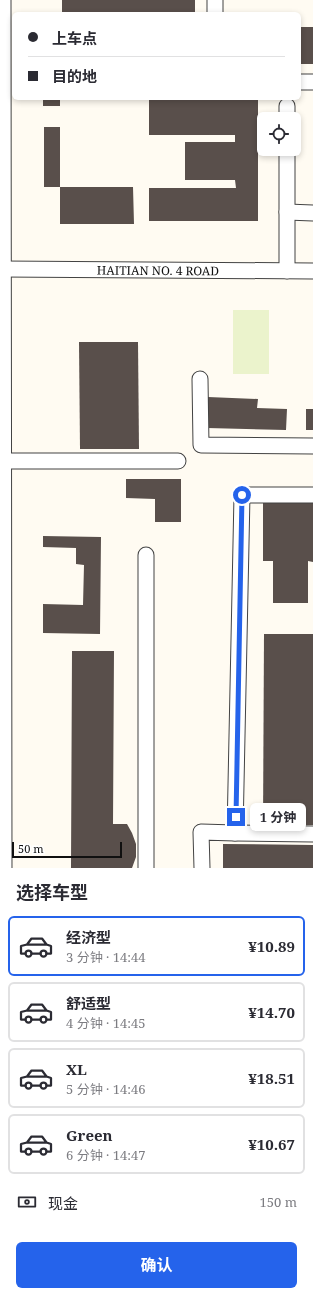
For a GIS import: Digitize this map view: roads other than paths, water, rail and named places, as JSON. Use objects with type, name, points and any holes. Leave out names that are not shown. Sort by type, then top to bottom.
[{"type":"street","points":[[3,0],[1,22],[4,868]]},
{"type":"street","points":[[215,0],[215,12]]},
{"type":"street","points":[[301,82],[313,82]]},
{"type":"street","points":[[287,156],[287,271]]},
{"type":"street","points":[[287,212],[313,213]]},
{"type":"street","name":"HAITIAN NO. 4 ROAD","points":[[2,269],[313,271]]},
{"type":"street","points":[[200,379],[201,445],[313,446]]},
{"type":"street","points":[[3,461],[178,461]]},
{"type":"street","points":[[236,833],[242,495],[313,495]]},
{"type":"street","points":[[146,555],[146,868]]},
{"type":"street","points":[[202,868],[201,832],[313,834]]}]
